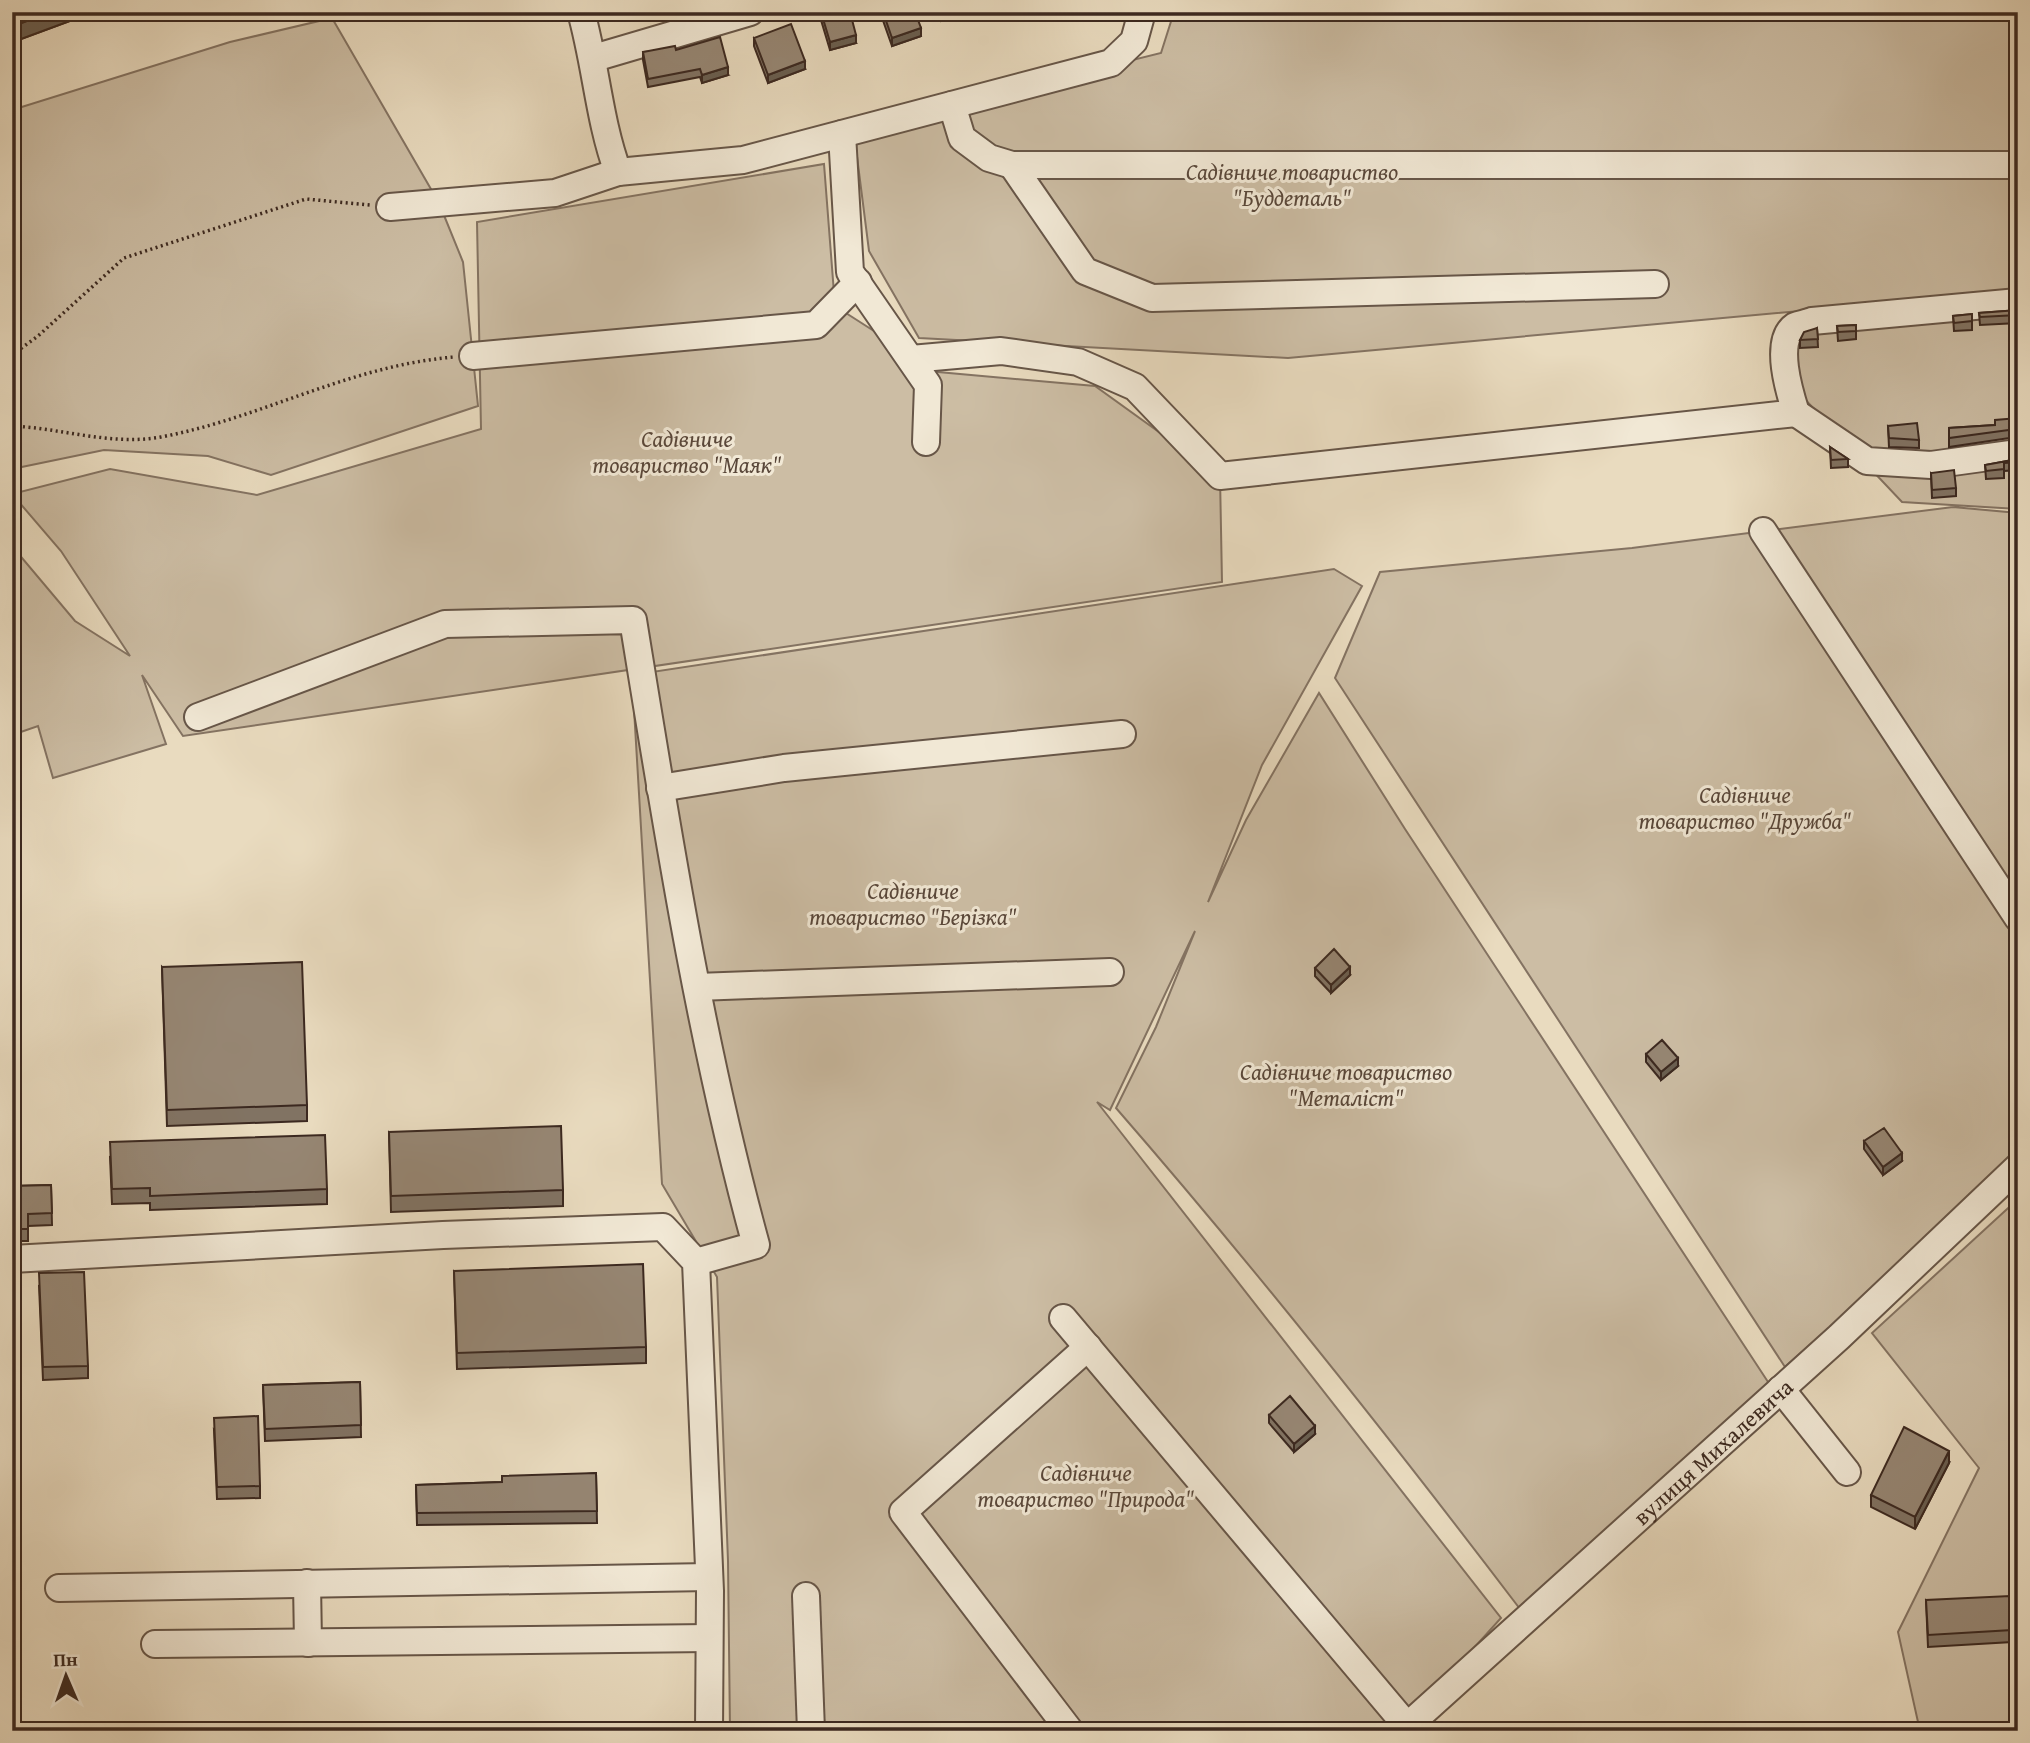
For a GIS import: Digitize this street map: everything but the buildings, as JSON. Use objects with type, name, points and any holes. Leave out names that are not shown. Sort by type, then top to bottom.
[{"type":"street","points":[[581,12],[594,58],[610,149],[618,172]]},
{"type":"street","points":[[594,58],[750,12]]},
{"type":"street","points":[[390,207],[555,193],[618,172],[743,160],[1111,63],[1134,41],[1142,12]]},
{"type":"street","points":[[951,105],[962,138],[989,158],[1012,165],[2018,165]]},
{"type":"street","points":[[842,134],[850,272],[928,385],[926,442]]},
{"type":"street","points":[[1012,165],[1085,271],[1152,298],[1655,284]]},
{"type":"street","points":[[473,356],[816,326],[858,282]]},
{"type":"street","points":[[1796,414],[1784,373],[1787,336],[1794,327],[1812,321],[2018,302]]},
{"type":"street","points":[[911,359],[1001,351],[1078,362],[1135,387],[1220,476],[1796,414],[1867,461],[1931,465],[2018,453]]},
{"type":"street","points":[[1763,531],[2018,918]]},
{"type":"street","points":[[198,718],[445,624],[633,620],[660,788],[725,1132],[756,1245],[696,1262]]},
{"type":"street","points":[[660,788],[784,768],[1122,734]]},
{"type":"street","points":[[697,987],[1110,972]]},
{"type":"street","name":"вулиця Михалевича","points":[[1404,1728],[1781,1389],[2018,1167]]},
{"type":"street","points":[[12,1259],[443,1234],[663,1227],[696,1262],[709,1577],[709,1731]]},
{"type":"street","points":[[1063,1318],[1404,1728]]},
{"type":"street","points":[[1070,1731],[903,1512],[1088,1347]]},
{"type":"street","points":[[1781,1389],[1847,1472]]},
{"type":"street","points":[[59,1588],[709,1577]]},
{"type":"street","points":[[307,1583],[308,1643]]},
{"type":"street","points":[[806,1596],[811,1731]]},
{"type":"street","points":[[155,1644],[709,1639]]},
{"type":"path","points":[[12,355],[38,337],[124,258],[306,199],[390,207]]},
{"type":"path","points":[[12,426],[90,438],[158,438],[235,418],[331,382],[421,360],[473,356]]},
{"type":"green space","name":"Садівниче товариство \"Буддеталь\"","points":[[1174,12],[2018,12],[2018,291],[1288,358],[919,338],[869,251],[855,141],[952,105],[1161,53]]},
{"type":"green space","points":[[332,18],[439,203],[463,262],[478,406],[271,475],[208,456],[104,450],[12,469],[12,110],[230,42]]},
{"type":"green space","name":"Садівниче товариство \"Маяк\"","points":[[824,164],[835,306],[938,372],[1095,386],[1220,476],[1222,582],[183,736],[142,675],[166,744],[53,778],[38,726],[12,735],[12,546],[75,621],[130,656],[61,551],[12,494],[110,469],[257,495],[481,429],[477,222]]},
{"type":"green space","points":[[2018,310],[2018,509],[1902,502],[1798,392],[1795,354],[1809,327]]},
{"type":"green space","name":"Садівниче товариство \"Дружба\"","points":[[1953,507],[2018,513],[2018,1160],[1785,1367],[1335,678],[1380,572],[1632,548]]},
{"type":"green space","points":[[1334,569],[1362,586],[1262,765],[1208,902],[1246,820],[1319,693],[1405,829],[1772,1388],[1520,1609],[1322,1355],[1116,1108],[1156,1027],[1195,931],[1110,1110],[1097,1102],[1501,1618],[1399,1731],[730,1731],[728,1561],[717,1277],[662,1184],[632,675]]},
{"type":"green space","points":[[2018,1199],[2018,1731],[1920,1731],[1898,1632],[1979,1468],[1872,1333]]},
{"type":"park label","name":"Садівниче товариство \"Берізка\"","points":[[913,903]]},
{"type":"park label","name":"Садівниче товариство \"Металіст\"","points":[[1346,1084]]},
{"type":"park label","name":"Садівниче товариство \"Природа\"","points":[[1086,1485]]}]
